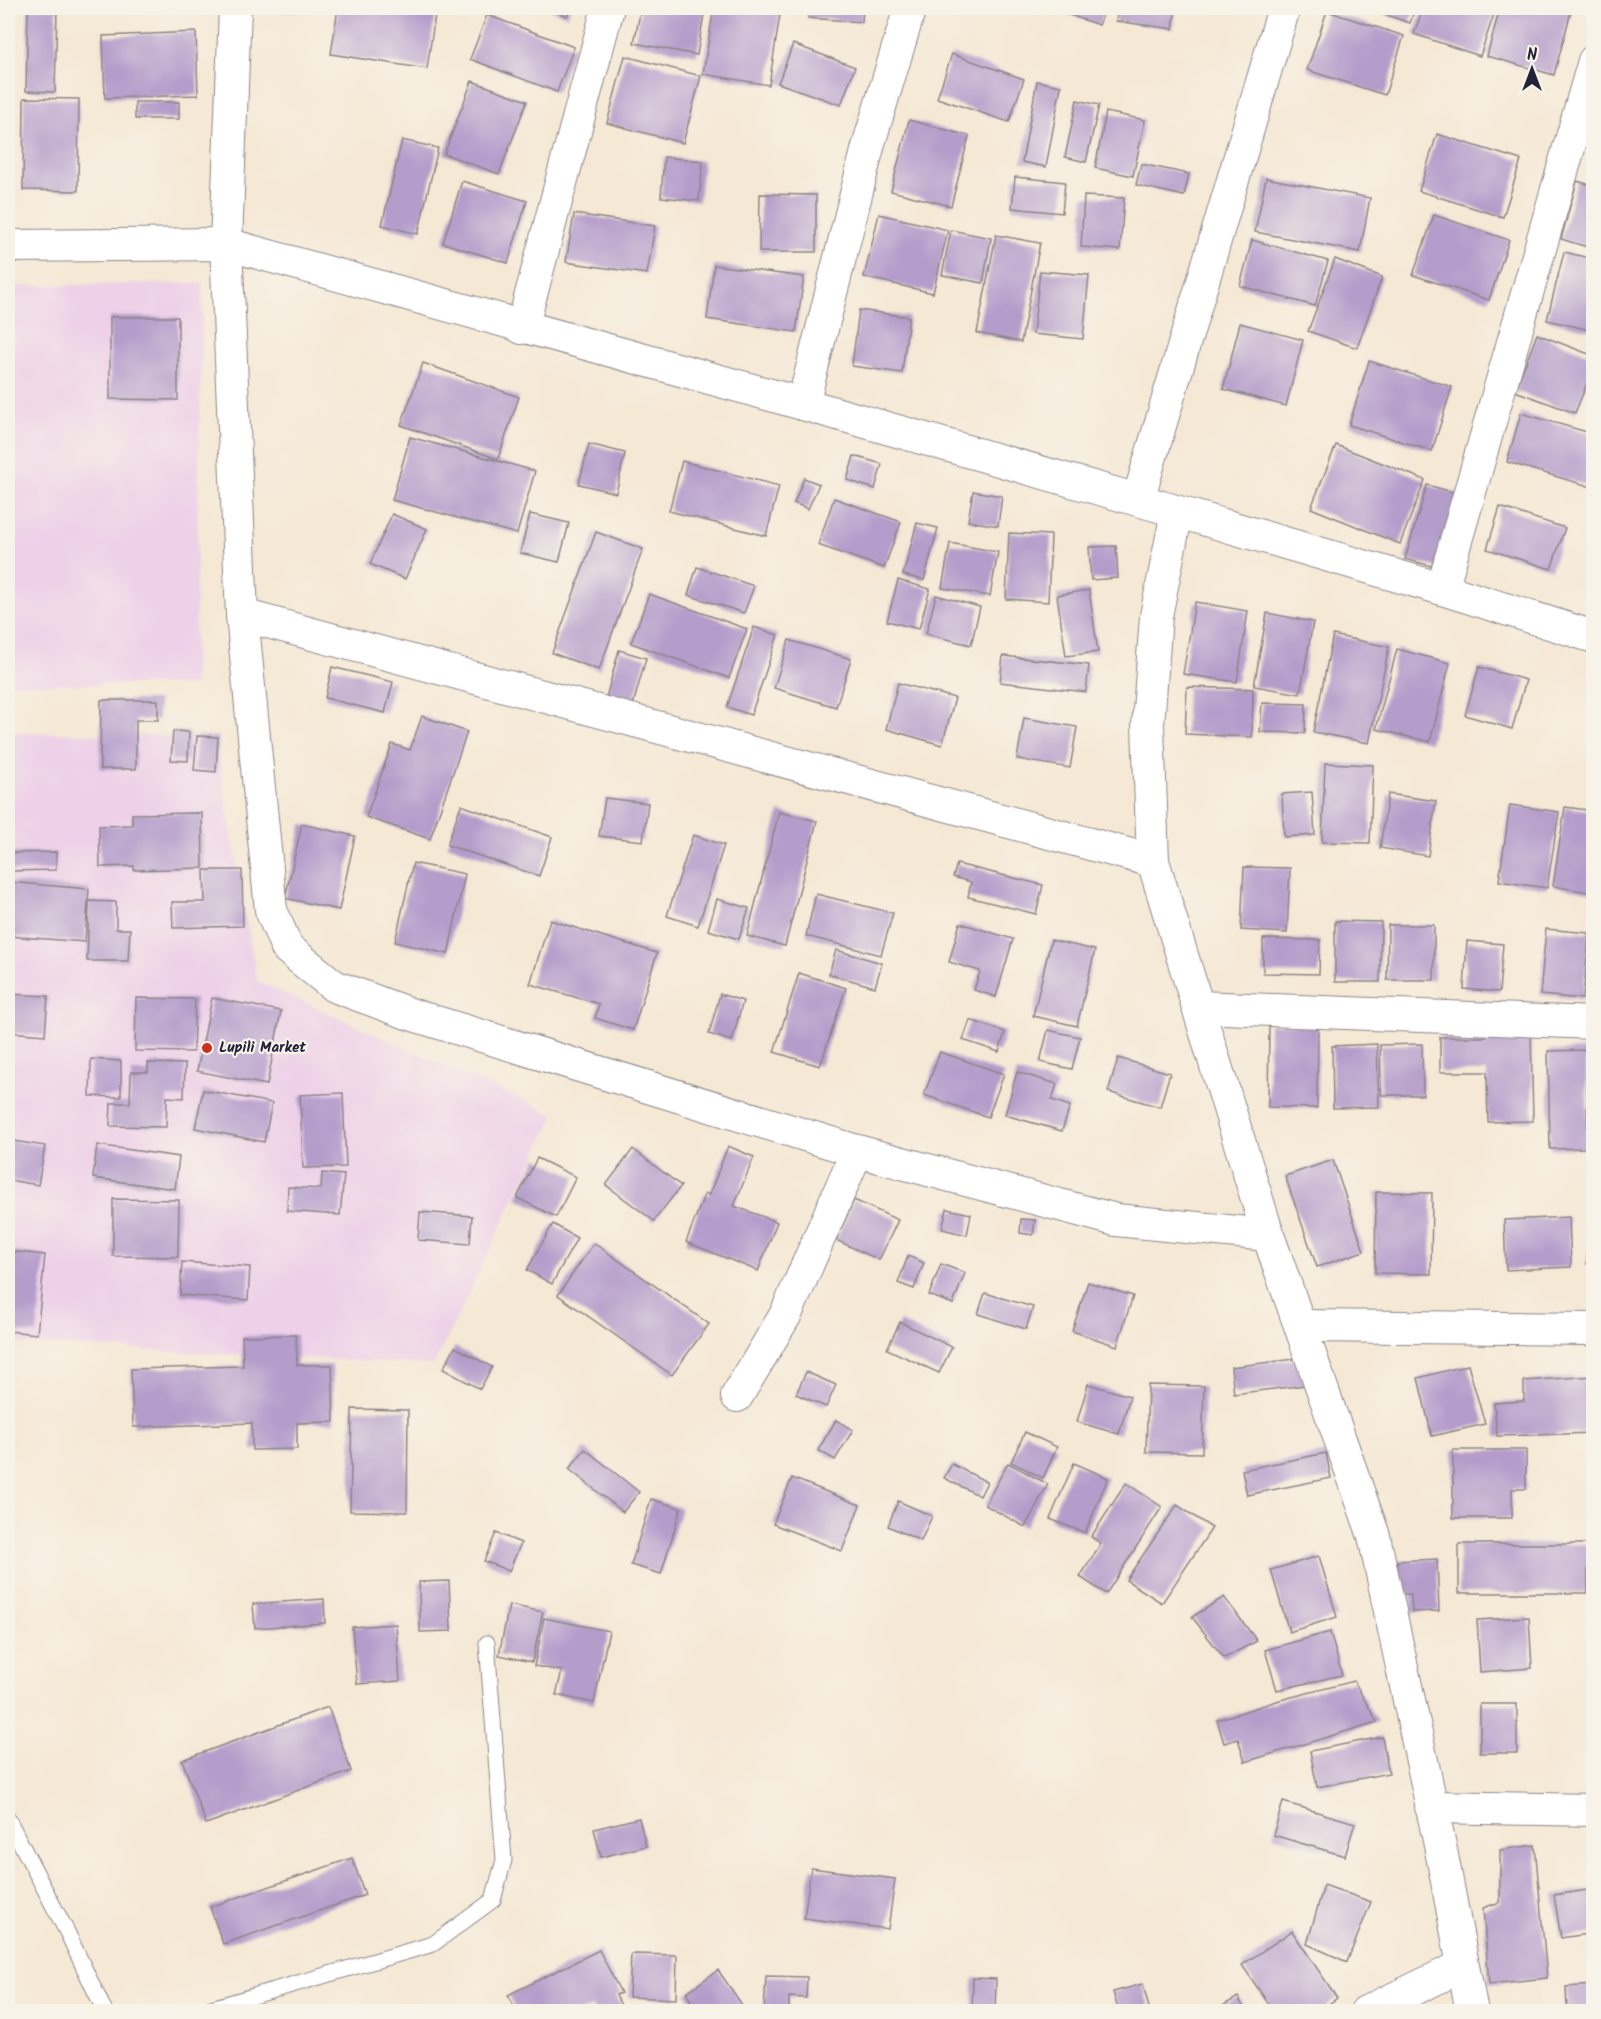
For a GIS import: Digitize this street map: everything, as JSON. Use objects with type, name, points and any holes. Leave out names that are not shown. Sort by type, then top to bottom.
[{"type":"street","points":[[235,8],[226,244],[242,615],[271,910],[287,948],[334,986],[410,1014],[857,1151],[1116,1220],[1268,1234]]},
{"type":"street","points":[[522,328],[608,8]]},
{"type":"street","points":[[803,404],[869,143],[910,8]]},
{"type":"street","points":[[1138,500],[1284,8]]},
{"type":"street","points":[[1442,589],[1593,61]]},
{"type":"street","points":[[8,246],[226,244],[522,328],[803,404],[1138,500],[1442,589],[1593,637]]},
{"type":"street","points":[[1177,512],[1156,616],[1148,725],[1153,861],[1268,1234],[1374,1536],[1441,1850],[1472,2012]]},
{"type":"street","points":[[242,615],[1153,861]]},
{"type":"street","points":[[1198,1007],[1593,1023]]},
{"type":"street","points":[[738,1396],[786,1314],[857,1151]]},
{"type":"street","points":[[1302,1326],[1593,1329]]},
{"type":"street","points":[[1431,1807],[1593,1810]]},
{"type":"street","points":[[1366,2012],[1462,1966]]},
{"type":"lane","points":[[198,2012],[433,1944],[493,1900],[504,1860],[487,1643]]},
{"type":"lane","points":[[8,1819],[68,1934],[105,2012]]},
{"type":"shaded area","points":[[203,283],[194,685],[8,684],[8,286]]},
{"type":"shaded area","name":"Lupili Market","points":[[8,732],[215,737],[257,981],[555,1115],[434,1365],[8,1343]]},
{"type":"building","points":[[28,8],[57,8],[55,92],[26,91]]},
{"type":"building","points":[[296,8],[296,11],[277,9]]},
{"type":"building","points":[[338,8],[436,8],[427,69],[331,54]]},
{"type":"building","points":[[545,8],[571,8],[567,16]]},
{"type":"building","points":[[641,8],[705,8],[697,55],[634,43]]},
{"type":"building","points":[[714,8],[781,8],[769,85],[703,74]]},
{"type":"building","points":[[808,8],[863,8],[862,22],[808,18]]},
{"type":"building","points":[[1059,8],[1105,8],[1099,25],[1058,11]]},
{"type":"building","points":[[1118,8],[1176,8],[1173,29],[1116,21]]},
{"type":"building","points":[[1366,8],[1415,8],[1410,23]]},
{"type":"building","points":[[1423,8],[1496,8],[1480,56],[1414,34]]},
{"type":"building","points":[[1500,8],[1572,8],[1554,75],[1487,56]]},
{"type":"building","points":[[1327,11],[1404,36],[1385,95],[1307,70]]},
{"type":"building","points":[[487,15],[574,47],[557,92],[470,59]]},
{"type":"building","points":[[196,32],[198,95],[105,98],[103,36]]},
{"type":"building","points":[[793,44],[855,67],[841,105],[778,83]]},
{"type":"building","points":[[952,54],[1024,79],[1009,122],[937,98]]},
{"type":"building","points":[[625,56],[701,76],[683,143],[607,123]]},
{"type":"building","points":[[472,81],[527,101],[499,174],[444,154]]},
{"type":"building","points":[[1037,81],[1061,86],[1046,167],[1022,162]]},
{"type":"building","points":[[24,98],[79,99],[78,191],[23,190]]},
{"type":"building","points":[[1077,100],[1099,105],[1086,162],[1065,157]]},
{"type":"building","points":[[135,102],[179,102],[179,119],[135,119]]},
{"type":"building","points":[[8,108],[11,108],[10,170],[8,170]]},
{"type":"building","points":[[1106,112],[1145,120],[1133,176],[1095,168]]},
{"type":"building","points":[[909,120],[969,136],[951,206],[891,191]]},
{"type":"building","points":[[1437,134],[1521,160],[1503,217],[1419,191]]},
{"type":"building","points":[[402,140],[438,148],[418,234],[382,225]]},
{"type":"building","points":[[664,157],[703,161],[699,201],[661,197]]},
{"type":"building","points":[[1141,164],[1189,174],[1184,196],[1136,185]]},
{"type":"building","points":[[1015,177],[1065,182],[1062,213],[1012,208]]},
{"type":"building","points":[[1266,178],[1370,198],[1360,252],[1255,232]]},
{"type":"building","points":[[462,181],[527,201],[508,263],[443,243]]},
{"type":"building","points":[[1577,181],[1594,186],[1594,249],[1561,239]]},
{"type":"building","points":[[760,194],[816,195],[816,252],[759,252]]},
{"type":"building","points":[[1084,196],[1124,198],[1120,250],[1081,247]]},
{"type":"building","points":[[574,214],[655,226],[647,274],[566,262]]},
{"type":"building","points":[[879,214],[948,230],[933,293],[864,277]]},
{"type":"building","points":[[1434,215],[1509,240],[1489,300],[1413,275]]},
{"type":"building","points":[[951,230],[991,238],[983,283],[942,275]]},
{"type":"building","points":[[996,235],[1040,243],[1021,342],[977,333]]},
{"type":"building","points":[[1252,240],[1328,261],[1315,306],[1240,286]]},
{"type":"building","points":[[1564,252],[1594,259],[1594,331],[1547,320]]},
{"type":"building","points":[[1335,259],[1382,277],[1357,348],[1308,331]]},
{"type":"building","points":[[714,265],[804,277],[796,332],[707,319]]},
{"type":"building","points":[[1040,271],[1089,275],[1083,339],[1033,334]]},
{"type":"building","points":[[859,310],[909,317],[902,373],[852,366]]},
{"type":"building","points":[[110,317],[178,317],[178,400],[110,399]]},
{"type":"building","points":[[1240,323],[1303,340],[1286,406],[1223,389]]},
{"type":"building","points":[[1537,334],[1594,356],[1594,366],[1575,413],[1515,391]]},
{"type":"building","points":[[1369,361],[1452,387],[1432,451],[1349,425]]},
{"type":"building","points":[[423,363],[519,397],[498,459],[401,425]]},
{"type":"building","points":[[1521,413],[1594,434],[1592,487],[1507,462]]},
{"type":"building","points":[[410,437],[535,471],[517,534],[392,500]]},
{"type":"building","points":[[589,444],[625,453],[616,493],[579,484]]},
{"type":"building","points":[[1336,445],[1425,480],[1400,544],[1311,508]]},
{"type":"building","points":[[854,456],[882,464],[875,489],[847,480]]},
{"type":"building","points":[[682,461],[779,486],[766,536],[669,511]]},
{"type":"building","points":[[804,478],[819,484],[808,509],[794,503]]},
{"type":"building","points":[[1427,485],[1460,494],[1439,568],[1405,559]]},
{"type":"building","points":[[973,491],[1002,496],[998,526],[968,521]]},
{"type":"building","points":[[834,498],[901,522],[884,568],[818,545]]},
{"type":"building","points":[[1500,507],[1565,528],[1551,569],[1487,549]]},
{"type":"building","points":[[392,514],[427,529],[405,579],[370,564]]},
{"type":"building","points":[[530,514],[569,523],[559,562],[520,553]]},
{"type":"building","points":[[917,523],[938,528],[924,580],[903,575]]},
{"type":"building","points":[[596,532],[643,549],[599,670],[552,653]]},
{"type":"building","points":[[1009,533],[1051,535],[1048,602],[1006,599]]},
{"type":"building","points":[[950,543],[998,552],[990,596],[942,588]]},
{"type":"building","points":[[1116,546],[1118,578],[1091,580],[1089,547]]},
{"type":"building","points":[[697,567],[754,586],[744,613],[688,595]]},
{"type":"building","points":[[898,580],[930,589],[919,629],[887,621]]},
{"type":"building","points":[[1089,590],[1098,652],[1066,656],[1057,595]]},
{"type":"building","points":[[649,594],[747,629],[729,678],[631,643]]},
{"type":"building","points":[[936,595],[980,607],[971,645],[926,634]]},
{"type":"building","points":[[1195,602],[1248,611],[1237,682],[1183,674]]},
{"type":"building","points":[[1267,613],[1313,622],[1300,694],[1254,686]]},
{"type":"building","points":[[754,627],[778,635],[751,715],[727,707]]},
{"type":"building","points":[[1333,635],[1389,647],[1369,743],[1313,732]]},
{"type":"building","points":[[789,640],[851,659],[836,707],[774,688]]},
{"type":"building","points":[[1397,649],[1450,663],[1430,742],[1376,729]]},
{"type":"building","points":[[619,650],[646,658],[633,705],[606,698]]},
{"type":"building","points":[[1003,656],[1089,665],[1086,692],[1000,682]]},
{"type":"building","points":[[332,667],[393,682],[385,713],[325,698]]},
{"type":"building","points":[[1479,667],[1526,680],[1512,729],[1465,715]]},
{"type":"building","points":[[898,683],[955,698],[942,745],[886,729]]},
{"type":"building","points":[[1187,687],[1253,689],[1252,737],[1185,734]]},
{"type":"building","points":[[101,700],[158,700],[158,720],[136,720],[136,769],[100,769]]},
{"type":"building","points":[[1262,703],[1306,704],[1305,733],[1260,732]]},
{"type":"building","points":[[422,716],[467,732],[430,839],[366,817],[392,744],[410,750]]},
{"type":"building","points":[[1024,718],[1077,727],[1070,768],[1017,759]]},
{"type":"building","points":[[173,731],[189,732],[188,761],[171,760]]},
{"type":"building","points":[[197,736],[218,737],[216,772],[194,770]]},
{"type":"building","points":[[1325,763],[1373,765],[1370,843],[1322,842]]},
{"type":"building","points":[[1312,792],[1315,835],[1284,837],[1282,794]]},
{"type":"building","points":[[1388,794],[1436,801],[1428,856],[1380,848]]},
{"type":"building","points":[[605,798],[648,803],[643,841],[599,836]]},
{"type":"building","points":[[461,805],[552,837],[539,876],[447,845]]},
{"type":"building","points":[[1510,805],[1559,812],[1547,888],[1499,881]]},
{"type":"building","points":[[1565,807],[1594,811],[1594,893],[1553,886]]},
{"type":"building","points":[[779,812],[817,821],[785,946],[747,936]]},
{"type":"building","points":[[202,813],[203,868],[134,870],[134,866],[100,867],[99,826],[132,825],[132,814]]},
{"type":"building","points":[[302,824],[355,836],[339,910],[285,898]]},
{"type":"building","points":[[693,835],[724,845],[698,926],[667,916]]},
{"type":"building","points":[[56,852],[56,870],[8,871],[8,853]]},
{"type":"building","points":[[413,863],[465,874],[448,954],[395,942]]},
{"type":"building","points":[[957,864],[1043,885],[1036,914],[968,897],[971,882],[953,877]]},
{"type":"building","points":[[1244,867],[1290,868],[1287,933],[1241,930]]},
{"type":"building","points":[[204,870],[242,870],[243,926],[173,928],[172,902],[205,902]]},
{"type":"building","points":[[8,882],[89,889],[85,942],[8,936]]},
{"type":"building","points":[[816,894],[893,913],[881,955],[806,936]]},
{"type":"building","points":[[717,899],[749,908],[739,939],[708,930]]},
{"type":"building","points":[[89,901],[116,902],[116,929],[130,929],[128,961],[87,961]]},
{"type":"building","points":[[550,920],[657,953],[633,1030],[595,1018],[599,1004],[530,984]]},
{"type":"building","points":[[1335,921],[1381,922],[1380,982],[1335,982]]},
{"type":"building","points":[[960,923],[1013,939],[996,997],[974,990],[980,971],[949,962]]},
{"type":"building","points":[[1388,925],[1434,925],[1434,980],[1387,980]]},
{"type":"building","points":[[1546,929],[1589,933],[1583,999],[1540,995]]},
{"type":"building","points":[[1263,939],[1320,940],[1319,974],[1263,973]]},
{"type":"building","points":[[1051,940],[1095,950],[1077,1026],[1033,1016]]},
{"type":"building","points":[[1467,941],[1503,944],[1499,992],[1464,989]]},
{"type":"building","points":[[836,950],[882,963],[875,987],[829,974]]},
{"type":"building","points":[[799,973],[846,988],[820,1066],[774,1052]]},
{"type":"building","points":[[8,994],[48,996],[45,1035],[8,1032]]},
{"type":"building","points":[[720,994],[743,1001],[732,1041],[709,1034]]},
{"type":"building","points":[[136,998],[195,999],[193,1052],[135,1051]]},
{"type":"building","points":[[212,998],[281,1011],[267,1085],[197,1071]]},
{"type":"building","points":[[970,1020],[1005,1032],[999,1052],[963,1040]]},
{"type":"building","points":[[1269,1024],[1318,1025],[1317,1108],[1268,1107]]},
{"type":"building","points":[[1048,1030],[1080,1037],[1072,1069],[1040,1062]]},
{"type":"building","points":[[1531,1031],[1533,1121],[1488,1122],[1487,1072],[1440,1072],[1440,1037],[1486,1037],[1486,1032]]},
{"type":"building","points":[[1377,1044],[1379,1107],[1333,1108],[1332,1046]]},
{"type":"building","points":[[1422,1044],[1423,1095],[1381,1095],[1380,1045]]},
{"type":"building","points":[[1586,1050],[1588,1148],[1550,1149],[1548,1051]]},
{"type":"building","points":[[940,1052],[1004,1074],[988,1117],[924,1095]]},
{"type":"building","points":[[1118,1058],[1170,1073],[1160,1107],[1108,1092]]},
{"type":"building","points":[[91,1059],[121,1061],[121,1097],[90,1096]]},
{"type":"building","points":[[148,1063],[185,1064],[184,1098],[167,1097],[166,1127],[110,1126],[111,1103],[130,1103],[131,1072],[148,1072]]},
{"type":"building","points":[[1017,1072],[1057,1084],[1052,1100],[1070,1106],[1062,1131],[1005,1115]]},
{"type":"building","points":[[203,1090],[272,1103],[264,1142],[195,1128]]},
{"type":"building","points":[[343,1093],[346,1167],[303,1168],[300,1095]]},
{"type":"building","points":[[8,1140],[45,1146],[38,1185],[8,1180]]},
{"type":"building","points":[[97,1145],[179,1157],[175,1189],[93,1178]]},
{"type":"building","points":[[728,1146],[754,1157],[734,1206],[777,1222],[758,1271],[686,1242],[705,1193],[709,1195]]},
{"type":"building","points":[[633,1149],[681,1186],[654,1221],[606,1185]]},
{"type":"building","points":[[537,1158],[576,1177],[556,1217],[517,1198]]},
{"type":"building","points":[[1333,1160],[1364,1251],[1317,1267],[1285,1176]]},
{"type":"building","points":[[322,1173],[344,1175],[340,1215],[287,1211],[288,1187],[321,1189]]},
{"type":"building","points":[[1376,1192],[1432,1193],[1431,1274],[1375,1273]]},
{"type":"building","points":[[113,1199],[179,1200],[178,1257],[113,1256]]},
{"type":"building","points":[[854,1200],[898,1220],[879,1260],[836,1240]]},
{"type":"building","points":[[947,1209],[971,1214],[967,1235],[942,1229]]},
{"type":"building","points":[[420,1212],[472,1216],[470,1244],[418,1240]]},
{"type":"building","points":[[1592,1213],[1594,1213],[1594,1265],[1587,1264]]},
{"type":"building","points":[[1569,1217],[1571,1267],[1506,1270],[1504,1220]]},
{"type":"building","points":[[1021,1219],[1035,1220],[1033,1235],[1020,1233]]},
{"type":"building","points":[[553,1224],[577,1238],[552,1284],[527,1270]]},
{"type":"building","points":[[594,1243],[709,1324],[672,1375],[558,1295]]},
{"type":"building","points":[[8,1251],[45,1255],[37,1334],[8,1331]]},
{"type":"building","points":[[908,1256],[924,1263],[914,1289],[898,1283]]},
{"type":"building","points":[[182,1262],[250,1267],[248,1300],[180,1295]]},
{"type":"building","points":[[941,1264],[965,1273],[953,1304],[929,1295]]},
{"type":"building","points":[[1088,1282],[1133,1296],[1117,1346],[1072,1331]]},
{"type":"building","points":[[985,1293],[1033,1307],[1026,1329],[978,1314]]},
{"type":"building","points":[[900,1322],[952,1347],[939,1373],[887,1349]]},
{"type":"building","points":[[296,1335],[297,1365],[332,1365],[334,1422],[297,1423],[297,1449],[252,1450],[252,1423],[133,1427],[131,1369],[243,1366],[242,1336]]},
{"type":"building","points":[[455,1347],[492,1367],[480,1389],[443,1369]]},
{"type":"building","points":[[1302,1358],[1305,1385],[1234,1394],[1231,1367]]},
{"type":"building","points":[[1468,1365],[1485,1424],[1432,1436],[1418,1378]]},
{"type":"building","points":[[806,1372],[836,1385],[826,1407],[796,1394]]},
{"type":"building","points":[[1594,1376],[1594,1433],[1497,1436],[1494,1403],[1524,1401],[1524,1381]]},
{"type":"building","points":[[1088,1384],[1130,1396],[1119,1434],[1077,1422]]},
{"type":"building","points":[[1148,1385],[1204,1386],[1202,1453],[1146,1452]]},
{"type":"building","points":[[352,1409],[408,1410],[407,1512],[350,1511]]},
{"type":"building","points":[[836,1420],[853,1430],[835,1460],[818,1450]]},
{"type":"building","points":[[1025,1432],[1057,1447],[1043,1478],[1011,1462]]},
{"type":"building","points":[[585,1449],[639,1492],[623,1512],[569,1469]]},
{"type":"building","points":[[1453,1450],[1526,1450],[1526,1489],[1512,1489],[1512,1518],[1453,1518]]},
{"type":"building","points":[[1326,1453],[1331,1478],[1247,1495],[1242,1470]]},
{"type":"building","points":[[1008,1463],[1048,1484],[1025,1527],[985,1505]]},
{"type":"building","points":[[1074,1463],[1108,1478],[1085,1533],[1050,1519]]},
{"type":"building","points":[[952,1464],[987,1482],[980,1496],[944,1478]]},
{"type":"building","points":[[792,1478],[860,1505],[842,1551],[773,1524]]},
{"type":"building","points":[[1126,1483],[1162,1507],[1106,1594],[1080,1577],[1101,1543],[1091,1537]]},
{"type":"building","points":[[651,1499],[681,1508],[661,1574],[631,1565]]},
{"type":"building","points":[[898,1501],[932,1516],[921,1541],[888,1526]]},
{"type":"building","points":[[1177,1505],[1212,1528],[1162,1603],[1126,1580]]},
{"type":"building","points":[[496,1533],[521,1543],[509,1571],[484,1561]]},
{"type":"building","points":[[1459,1544],[1588,1544],[1588,1593],[1459,1593]]},
{"type":"building","points":[[1319,1556],[1337,1617],[1289,1632],[1271,1570]]},
{"type":"building","points":[[1437,1559],[1439,1611],[1412,1612],[1411,1594],[1399,1594],[1397,1561]]},
{"type":"building","points":[[449,1581],[451,1631],[420,1632],[419,1582]]},
{"type":"building","points":[[1224,1597],[1257,1641],[1224,1658],[1192,1617]]},
{"type":"building","points":[[324,1599],[325,1623],[255,1628],[253,1604]]},
{"type":"building","points":[[509,1605],[543,1612],[532,1662],[499,1655]]},
{"type":"building","points":[[1529,1617],[1532,1668],[1480,1672],[1477,1620]]},
{"type":"building","points":[[544,1618],[609,1631],[594,1703],[556,1695],[562,1671],[534,1666]]},
{"type":"building","points":[[396,1624],[400,1681],[357,1684],[352,1627]]},
{"type":"building","points":[[1330,1632],[1342,1675],[1277,1690],[1265,1650]]},
{"type":"building","points":[[1354,1681],[1377,1722],[1245,1762],[1238,1739],[1224,1743],[1217,1720],[1280,1700]]},
{"type":"building","points":[[1480,1704],[1517,1704],[1517,1753],[1480,1753]]},
{"type":"building","points":[[328,1707],[351,1771],[206,1824],[182,1760]]},
{"type":"building","points":[[1382,1737],[1389,1773],[1317,1787],[1310,1751]]},
{"type":"building","points":[[1283,1802],[1355,1823],[1345,1856],[1273,1835]]},
{"type":"building","points":[[639,1818],[646,1846],[601,1857],[594,1829]]},
{"type":"building","points":[[1535,1845],[1547,1978],[1489,1984],[1483,1908],[1500,1902],[1500,1850]]},
{"type":"building","points":[[352,1858],[365,1895],[223,1944],[210,1907]]},
{"type":"building","points":[[811,1868],[895,1879],[888,1929],[804,1918]]},
{"type":"building","points":[[1324,1885],[1371,1902],[1347,1962],[1307,1944]]},
{"type":"building","points":[[1594,1889],[1594,1933],[1561,1938],[1554,1895]]},
{"type":"building","points":[[1292,1931],[1337,1998],[1318,2012],[1274,2012],[1242,1965]]},
{"type":"building","points":[[599,1950],[621,1993],[616,1995],[624,2012],[594,2012],[592,2007],[582,2012],[516,2012],[508,1995]]},
{"type":"building","points":[[631,1954],[677,1955],[676,1999],[629,1997]]},
{"type":"building","points":[[718,1970],[747,2012],[698,2012],[686,1993]]},
{"type":"building","points":[[766,1976],[807,1977],[806,1998],[789,1997],[789,2012],[764,2012]]},
{"type":"building","points":[[973,1978],[996,1979],[995,2012],[972,2012]]},
{"type":"building","points":[[1143,1984],[1150,2012],[1119,2012],[1113,1992]]},
{"type":"building","points":[[1594,1985],[1594,2012],[1567,2012],[1566,1987]]},
{"type":"building","points":[[1238,1997],[1246,2012],[1212,2012]]},
{"type":"place","name":"Lupili Market","points":[[207,1048]]}]
